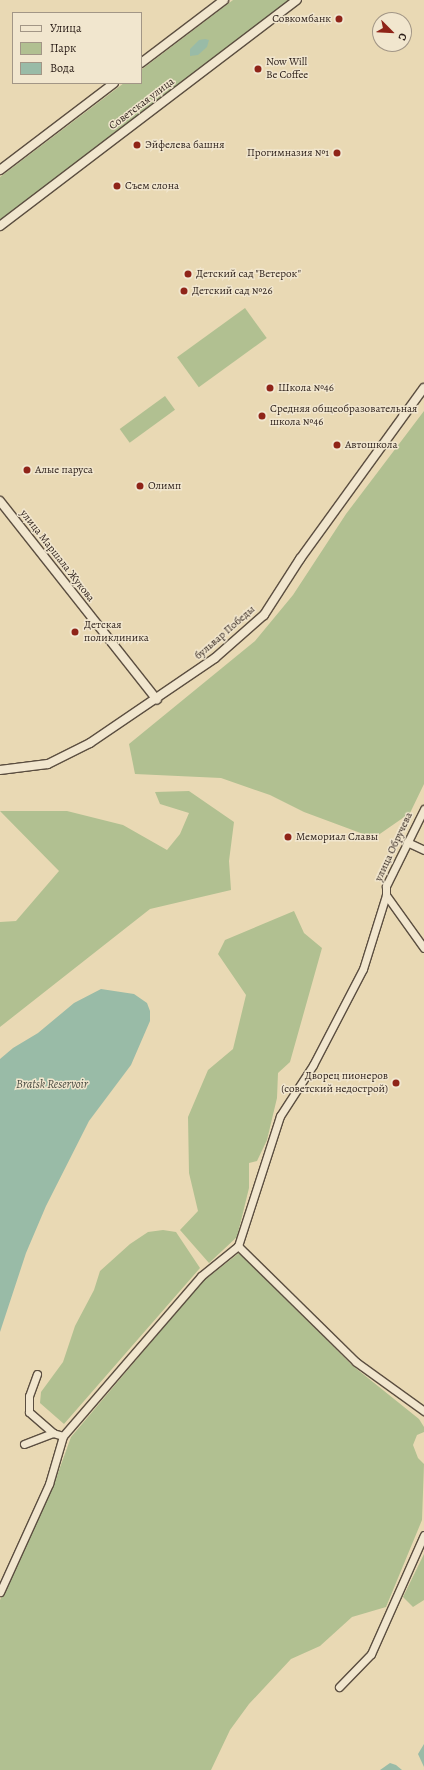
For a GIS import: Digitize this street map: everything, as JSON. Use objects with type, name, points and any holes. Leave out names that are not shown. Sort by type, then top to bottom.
[{"type":"street","points":[[142,62],[224,0]]},
{"type":"street","name":"Советская улица","points":[[0,226],[297,0]]},
{"type":"street","points":[[0,170],[113,84]]},
{"type":"street","name":"бульвар Победы","points":[[0,770],[48,764],[90,743],[157,700],[215,658],[264,615],[300,559],[424,388]]},
{"type":"street","name":"улица Маршала Жукова","points":[[0,501],[157,700]]},
{"type":"street","name":"улица Обручева","points":[[238,1246],[280,1116],[313,1065],[363,969],[386,895],[386,886],[424,809]]},
{"type":"street","points":[[407,842],[424,850]]},
{"type":"street","points":[[386,895],[424,948]]},
{"type":"street","points":[[0,1592],[49,1484],[63,1436],[201,1276],[238,1246],[356,1362],[424,1411]]},
{"type":"street","points":[[38,1374],[29,1396],[29,1412],[53,1433],[63,1436]]},
{"type":"street","points":[[24,1444],[53,1433]]},
{"type":"street","points":[[339,1687],[371,1654],[424,1535]]},
{"type":"green space","points":[[233,0],[292,0],[0,220],[0,177],[123,84],[142,84],[142,69]]},
{"type":"green space","points":[[245,308],[267,338],[199,387],[177,357]]},
{"type":"green space","points":[[165,396],[175,410],[130,443],[120,429]]},
{"type":"green space","points":[[424,411],[424,784],[410,813],[374,838],[304,812],[270,795],[221,778],[135,774],[129,744],[255,641],[293,595],[346,514]]},
{"type":"green space","points":[[189,791],[234,822],[229,861],[231,890],[150,909],[0,1027],[0,922],[16,921],[59,871],[0,811],[67,811],[123,825],[167,850],[180,834],[189,813],[160,804],[155,792]]},
{"type":"green space","points":[[294,911],[304,933],[322,948],[290,1062],[278,1073],[277,1098],[267,1140],[257,1161],[249,1163],[249,1188],[237,1237],[209,1263],[180,1230],[198,1211],[189,1173],[188,1117],[208,1070],[233,1049],[246,995],[218,954],[225,940]]},
{"type":"green space","points":[[163,1230],[176,1232],[200,1268],[64,1424],[40,1403],[41,1392],[63,1362],[75,1326],[94,1290],[100,1271],[130,1244],[148,1232]]},
{"type":"green space","points":[[239,1253],[353,1366],[419,1419],[424,1427],[424,1432],[417,1435],[413,1445],[418,1458],[424,1464],[422,1520],[386,1607],[352,1617],[320,1646],[291,1659],[249,1704],[230,1730],[211,1770],[0,1770],[0,1600],[54,1484],[71,1437],[202,1282]]},
{"type":"green space","points":[[424,1554],[424,1600],[413,1607],[403,1597]]},
{"type":"water","points":[[199,40],[209,40],[207,47],[198,55],[190,56],[190,49]]},
{"type":"water","name":"Bratsk Reservoir","points":[[101,989],[134,994],[147,1003],[150,1011],[150,1021],[131,1065],[89,1121],[46,1206],[26,1253],[0,1332],[0,1059],[13,1048],[38,1033],[74,1003]]},
{"type":"water","points":[[424,1744],[424,1767],[418,1754]]},
{"type":"water","points":[[390,1763],[396,1765],[402,1770],[380,1770]]},
{"type":"place","name":"Совкомбанк","points":[[339,19]]},
{"type":"place","name":"Now Will Be Coffee","points":[[258,69]]},
{"type":"place","name":"Эйфелева башня","points":[[137,145]]},
{"type":"place","name":"Прогимназия №1","points":[[337,153]]},
{"type":"place","name":"Съем слона","points":[[117,186]]},
{"type":"place","name":"Детский сад \"Ветерок\"","points":[[188,274]]},
{"type":"place","name":"Детский сад №26","points":[[184,291]]},
{"type":"place","name":"Школа №46","points":[[270,388]]},
{"type":"place","name":"Средняя общеобразовательная школа №46","points":[[262,416]]},
{"type":"place","name":"Автошкола","points":[[337,445]]},
{"type":"place","name":"Алые паруса","points":[[27,470]]},
{"type":"place","name":"Олимп","points":[[140,486]]},
{"type":"place","name":"Детская поликлиника","points":[[75,632]]},
{"type":"place","name":"Мемориал Славы","points":[[288,837]]},
{"type":"place","name":"Дворец пионеров (советский недострой)","points":[[396,1083]]}]
